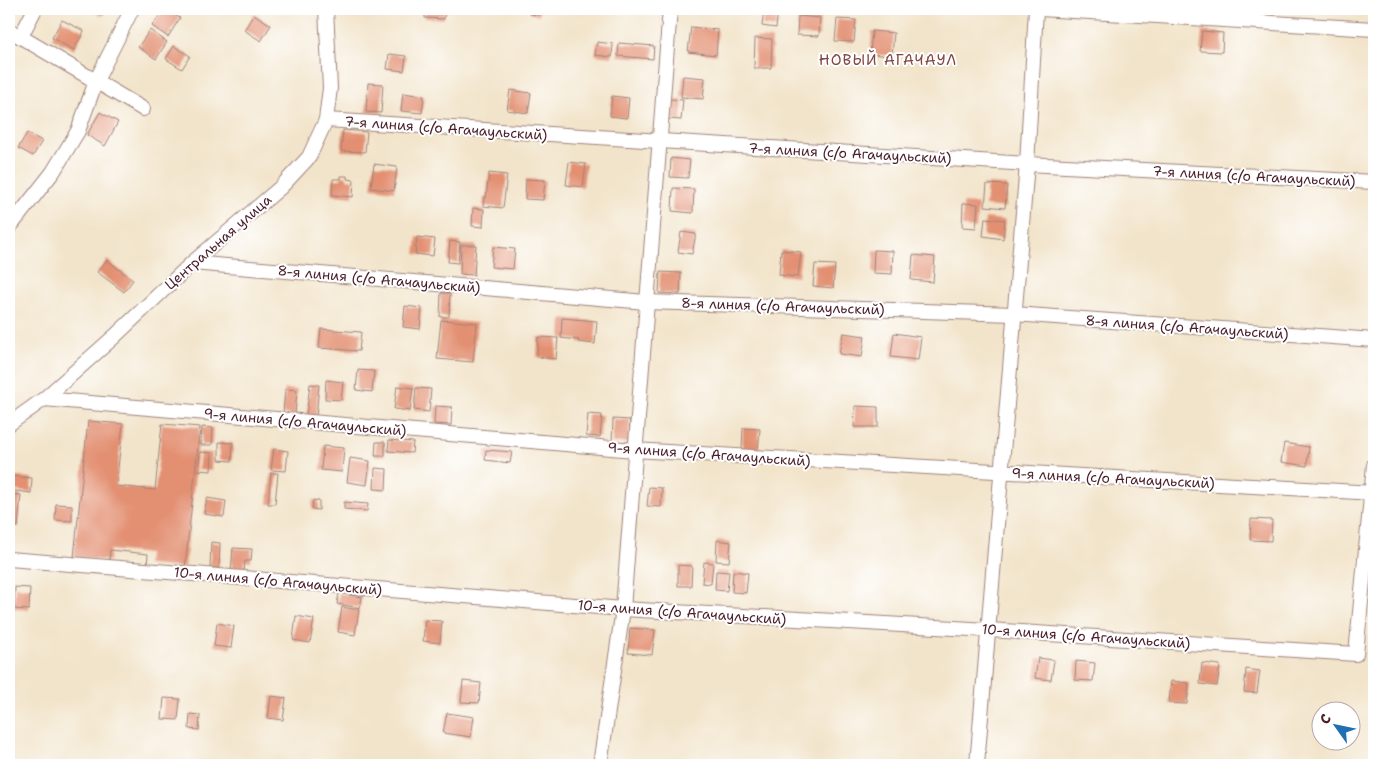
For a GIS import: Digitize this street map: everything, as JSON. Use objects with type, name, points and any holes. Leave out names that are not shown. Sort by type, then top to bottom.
[{"type":"street","points":[[35,9],[15,33],[143,109]]},
{"type":"street","points":[[9,228],[53,172],[78,131],[96,81],[132,9]]},
{"type":"street","name":"Центральная улица","points":[[9,424],[44,399],[115,336],[192,263],[281,187],[309,157],[326,120],[330,88],[326,9]]},
{"type":"street","points":[[600,765],[623,609],[670,9]]},
{"type":"street","points":[[977,765],[1027,164],[1036,9]]},
{"type":"street","points":[[1040,9],[1374,29]]},
{"type":"street","name":"7-я линия (с/о Агачаульский)","points":[[326,120],[1027,164],[1374,182]]},
{"type":"street","name":"8-я линия (с/о Агачаульский)","points":[[192,263],[646,302],[1014,314],[1374,340]]},
{"type":"street","name":"9-я линия (с/о Агачаульский)","points":[[44,399],[634,450],[1373,493]]},
{"type":"street","points":[[1373,493],[1374,465]]},
{"type":"street","name":"10-я линия (с/о Агачаульский)","points":[[9,559],[623,609],[1356,654],[1373,493]]},
{"type":"building","points":[[89,9],[106,9],[102,16]]},
{"type":"building","points":[[164,9],[180,18],[168,37],[152,26]]},
{"type":"building","points":[[425,9],[445,9],[444,19],[425,18]]},
{"type":"building","points":[[531,9],[540,9],[539,15],[530,14]]},
{"type":"building","points":[[627,9],[654,9],[654,12],[627,11]]},
{"type":"building","points":[[764,9],[778,9],[776,28],[762,26]]},
{"type":"building","points":[[254,14],[271,25],[261,41],[244,30]]},
{"type":"building","points":[[798,16],[820,18],[819,36],[797,35]]},
{"type":"building","points":[[837,19],[856,20],[854,42],[835,41]]},
{"type":"building","points":[[62,20],[84,31],[74,50],[52,38]]},
{"type":"building","points":[[691,27],[718,30],[716,55],[688,52]]},
{"type":"building","points":[[150,30],[167,42],[156,59],[138,47]]},
{"type":"building","points":[[872,31],[894,33],[892,56],[870,54]]},
{"type":"building","points":[[1202,31],[1223,33],[1222,52],[1200,51]]},
{"type":"building","points":[[755,38],[772,39],[771,68],[754,68]]},
{"type":"building","points":[[597,42],[613,44],[612,57],[595,55]]},
{"type":"building","points":[[619,43],[654,46],[653,59],[618,56]]},
{"type":"building","points":[[174,46],[190,56],[182,69],[166,59]]},
{"type":"building","points":[[389,54],[406,56],[404,71],[387,69]]},
{"type":"building","points":[[683,76],[705,78],[703,99],[681,97]]},
{"type":"building","points":[[368,83],[383,84],[381,113],[366,112]]},
{"type":"building","points":[[510,90],[531,93],[528,113],[507,110]]},
{"type":"building","points":[[403,93],[424,96],[422,113],[401,111]]},
{"type":"building","points":[[612,96],[629,98],[627,118],[610,116]]},
{"type":"building","points":[[670,99],[683,100],[681,120],[668,119]]},
{"type":"building","points":[[100,112],[118,122],[105,146],[87,135]]},
{"type":"building","points":[[343,130],[367,132],[365,152],[341,151]]},
{"type":"building","points":[[27,133],[42,141],[33,156],[18,148]]},
{"type":"building","points":[[671,158],[690,160],[688,178],[670,177]]},
{"type":"building","points":[[569,162],[586,164],[583,187],[566,185]]},
{"type":"building","points":[[374,164],[397,167],[394,191],[371,188]]},
{"type":"building","points":[[489,173],[507,175],[503,208],[483,206],[484,197],[486,198]]},
{"type":"building","points":[[341,176],[347,176],[347,179],[354,180],[353,197],[332,195],[333,179],[341,179]]},
{"type":"building","points":[[526,179],[545,180],[543,200],[525,199]]},
{"type":"building","points":[[987,184],[1007,185],[1005,208],[985,206]]},
{"type":"building","points":[[673,188],[694,189],[693,213],[672,211]]},
{"type":"building","points":[[963,203],[978,204],[976,228],[962,227]]},
{"type":"building","points":[[473,208],[484,209],[483,227],[472,226]]},
{"type":"building","points":[[985,218],[1005,220],[1003,239],[983,236]]},
{"type":"building","points":[[681,232],[696,234],[692,254],[678,252]]},
{"type":"building","points":[[417,237],[435,239],[433,256],[415,254]]},
{"type":"building","points":[[450,241],[460,242],[458,263],[448,262]]},
{"type":"building","points":[[461,245],[476,245],[474,275],[460,274]]},
{"type":"building","points":[[493,247],[515,249],[513,269],[491,267]]},
{"type":"building","points":[[781,250],[801,252],[798,277],[779,275]]},
{"type":"building","points":[[874,250],[893,251],[892,274],[873,273]]},
{"type":"building","points":[[913,255],[935,257],[933,282],[911,280]]},
{"type":"building","points":[[107,260],[133,280],[124,292],[97,272]]},
{"type":"building","points":[[815,264],[835,265],[833,288],[813,286]]},
{"type":"building","points":[[660,272],[681,273],[680,294],[659,293]]},
{"type":"building","points":[[441,293],[450,293],[449,317],[440,317]]},
{"type":"building","points":[[405,306],[422,308],[420,329],[403,327]]},
{"type":"building","points":[[562,318],[597,321],[595,344],[561,338]]},
{"type":"building","points":[[441,320],[477,323],[473,362],[437,359]]},
{"type":"building","points":[[321,329],[361,332],[359,351],[319,348]]},
{"type":"building","points":[[843,333],[865,336],[862,357],[839,354]]},
{"type":"building","points":[[894,333],[921,337],[918,360],[891,357]]},
{"type":"building","points":[[538,337],[558,338],[556,359],[537,357]]},
{"type":"building","points":[[358,370],[374,371],[372,392],[356,390]]},
{"type":"building","points":[[326,380],[343,382],[341,400],[325,399]]},
{"type":"building","points":[[310,384],[319,385],[316,418],[306,417]]},
{"type":"building","points":[[397,386],[413,388],[410,411],[394,409]]},
{"type":"building","points":[[416,388],[431,389],[429,412],[414,410]]},
{"type":"building","points":[[285,389],[297,390],[295,415],[283,414]]},
{"type":"building","points":[[435,406],[452,407],[451,425],[434,424]]},
{"type":"building","points":[[855,406],[878,407],[878,427],[854,427]]},
{"type":"building","points":[[588,414],[602,415],[600,437],[586,436]]},
{"type":"building","points":[[613,419],[630,420],[629,443],[612,443]]},
{"type":"building","points":[[88,421],[123,424],[116,486],[155,490],[162,424],[200,427],[185,568],[147,565],[148,554],[110,550],[109,561],[74,557]]},
{"type":"building","points":[[202,427],[213,428],[212,445],[201,445]]},
{"type":"building","points":[[743,428],[760,429],[758,451],[742,450]]},
{"type":"building","points":[[389,440],[413,442],[412,453],[388,451]]},
{"type":"building","points":[[219,442],[233,443],[232,461],[219,460]]},
{"type":"building","points":[[376,442],[385,442],[385,456],[375,456]]},
{"type":"building","points":[[1284,443],[1309,447],[1307,466],[1281,462]]},
{"type":"building","points":[[323,446],[344,448],[342,472],[321,470]]},
{"type":"building","points":[[274,449],[288,451],[286,471],[271,470]]},
{"type":"building","points":[[486,450],[512,452],[510,463],[485,460]]},
{"type":"building","points":[[200,452],[212,453],[211,471],[198,470]]},
{"type":"building","points":[[350,458],[370,461],[367,485],[347,482]]},
{"type":"building","points":[[375,468],[387,469],[386,490],[374,489]]},
{"type":"building","points":[[271,473],[278,473],[275,504],[268,504]]},
{"type":"building","points":[[9,476],[32,478],[31,493],[9,490]]},
{"type":"building","points":[[649,487],[662,488],[661,507],[647,506]]},
{"type":"building","points":[[9,494],[21,495],[18,527],[9,526]]},
{"type":"building","points":[[207,498],[226,501],[224,517],[204,514]]},
{"type":"building","points":[[313,500],[319,501],[319,510],[312,509]]},
{"type":"building","points":[[344,502],[368,504],[367,511],[344,509]]},
{"type":"building","points":[[56,504],[72,505],[72,521],[55,520]]},
{"type":"building","points":[[1251,519],[1272,520],[1271,541],[1250,540]]},
{"type":"building","points":[[717,540],[731,542],[729,562],[716,561]]},
{"type":"building","points":[[211,542],[220,543],[219,568],[210,568]]},
{"type":"building","points":[[233,548],[252,549],[251,561],[245,561],[244,573],[231,572]]},
{"type":"building","points":[[704,562],[713,563],[711,584],[702,583]]},
{"type":"building","points":[[678,565],[692,566],[691,586],[678,586]]},
{"type":"building","points":[[716,571],[729,572],[727,591],[715,590]]},
{"type":"building","points":[[733,571],[748,573],[746,593],[732,592]]},
{"type":"building","points":[[15,587],[30,588],[29,610],[14,609]]},
{"type":"building","points":[[339,593],[362,597],[360,608],[337,604]]},
{"type":"building","points":[[342,607],[359,610],[355,635],[338,632]]},
{"type":"building","points":[[296,616],[314,619],[310,643],[293,640]]},
{"type":"building","points":[[425,620],[442,621],[440,643],[423,641]]},
{"type":"building","points":[[217,623],[234,626],[231,648],[214,646]]},
{"type":"building","points":[[630,628],[655,630],[652,655],[628,653]]},
{"type":"building","points":[[1038,658],[1054,660],[1051,680],[1035,678]]},
{"type":"building","points":[[1076,661],[1095,663],[1093,681],[1075,680]]},
{"type":"building","points":[[1202,663],[1220,665],[1217,686],[1200,684]]},
{"type":"building","points":[[1246,669],[1260,671],[1257,693],[1244,692]]},
{"type":"building","points":[[463,681],[481,683],[479,703],[461,702]]},
{"type":"building","points":[[1171,681],[1189,683],[1187,704],[1169,703]]},
{"type":"building","points":[[271,696],[286,698],[283,720],[268,718]]},
{"type":"building","points":[[164,698],[180,699],[178,720],[162,719]]},
{"type":"building","points":[[447,713],[474,717],[471,737],[443,733]]},
{"type":"building","points":[[190,714],[200,715],[199,730],[189,729]]},
{"type":"district","name":"НОВЫЙ АГАЧАУЛ","points":[[888,60]]}]
